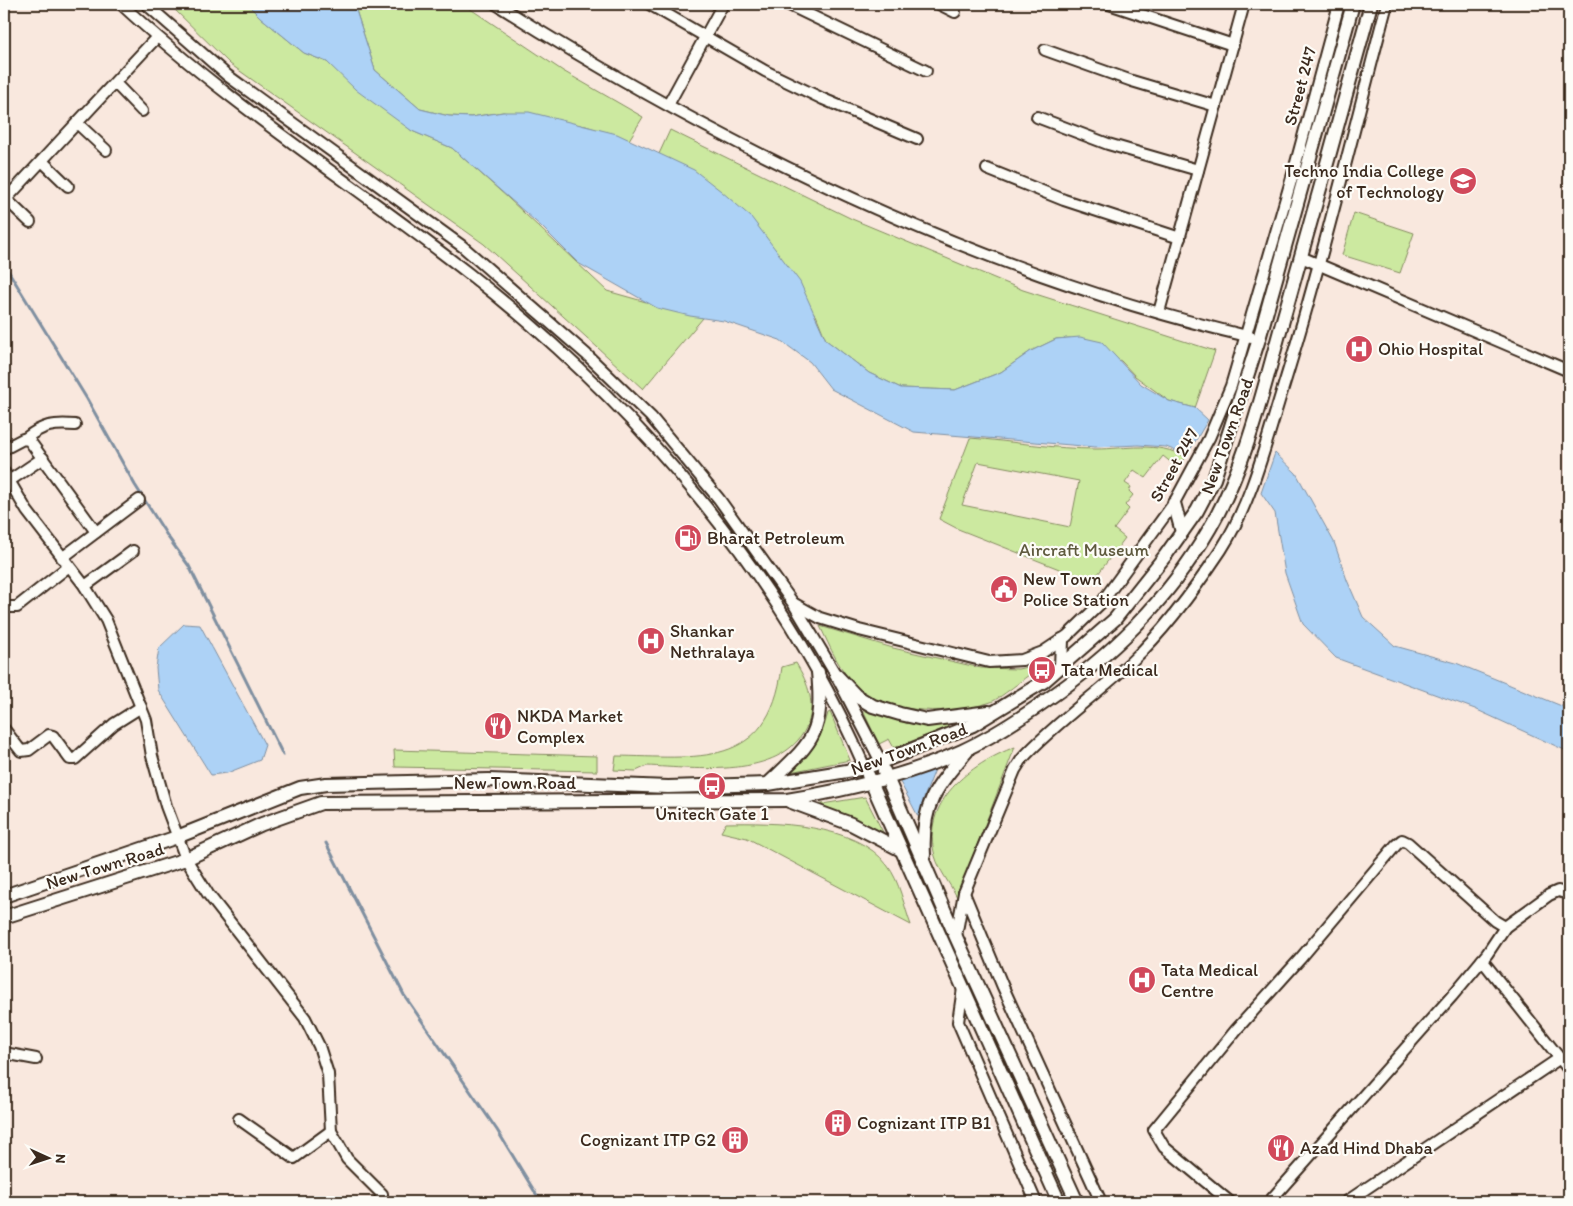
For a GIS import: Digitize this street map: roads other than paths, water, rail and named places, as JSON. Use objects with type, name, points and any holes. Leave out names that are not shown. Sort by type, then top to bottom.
[{"type":"main road","name":"New Town Road","points":[[4,896],[177,838],[300,788],[334,783],[489,780],[668,787],[768,784],[865,768],[952,735],[997,711],[1061,667],[1115,619],[1197,511],[1221,463],[1260,339],[1353,4]]},
{"type":"main road","name":"New Town Road","points":[[4,917],[186,859],[262,824],[321,803],[787,800],[841,791],[887,778],[971,747],[1004,729],[1083,675],[1152,610],[1210,528],[1237,471],[1301,257],[1371,4]]},
{"type":"main road","points":[[1174,503],[1182,532]]},
{"type":"main road","points":[[1061,667],[1062,640]]},
{"type":"main road","points":[[768,784],[811,740],[818,724],[821,705],[818,672]]},
{"type":"main road","points":[[836,674],[856,696],[873,706],[900,714],[927,720],[997,711]]},
{"type":"main road","points":[[924,861],[925,825],[931,799],[945,777],[971,747]]},
{"type":"main road","points":[[881,762],[956,936],[1077,1202]]},
{"type":"main road","points":[[865,768],[1059,1202]]},
{"type":"main road","points":[[787,800],[851,824],[901,850]]},
{"type":"street","points":[[121,4],[157,37],[259,119],[471,275],[539,334],[639,428],[682,477],[780,610],[834,698],[865,768]]},
{"type":"street","points":[[146,4],[228,76],[462,246],[586,354],[651,417],[719,499],[793,603],[836,674],[881,762]]},
{"type":"street","points":[[496,4],[611,74],[668,105],[794,171],[921,229],[1112,298],[1260,339]]},
{"type":"street","points":[[648,4],[782,79],[917,139]]},
{"type":"street","points":[[668,105],[723,4]]},
{"type":"street","points":[[787,4],[926,72]]},
{"type":"street","points":[[939,4],[955,12]]},
{"type":"street","points":[[1109,4],[1233,45]]},
{"type":"street","points":[[1159,312],[1244,4]]},
{"type":"street","name":"Street 247","points":[[793,603],[820,618],[859,630],[989,662],[1022,660],[1043,652],[1062,640],[1102,602],[1174,503],[1209,438],[1231,386],[1293,174],[1339,4]]},
{"type":"street","points":[[956,936],[964,893],[1015,770],[1022,759],[1133,660],[1158,633],[1222,548],[1237,520],[1262,453],[1318,263],[1387,4]]},
{"type":"street","points":[[30,222],[6,200],[157,37]]},
{"type":"street","points":[[1045,50],[1132,81],[1216,106]]},
{"type":"street","points":[[115,83],[142,111]]},
{"type":"street","points":[[1037,117],[1108,144],[1198,170]]},
{"type":"street","points":[[77,123],[106,150]]},
{"type":"street","points":[[42,161],[68,186]]},
{"type":"street","points":[[987,169],[1064,200],[1180,238]]},
{"type":"street","points":[[1301,257],[1569,371]]},
{"type":"street","points":[[639,428],[651,417]]},
{"type":"street","points":[[4,448],[26,438],[40,427],[56,423],[75,425]]},
{"type":"street","points":[[26,438],[43,458],[96,532]]},
{"type":"street","points":[[43,458],[6,476],[27,511],[85,586],[106,620],[146,720],[154,765],[177,838],[186,859],[208,894],[305,1018],[319,1046],[328,1074],[331,1131],[347,1159],[382,1194],[379,1202]]},
{"type":"street","points":[[4,607],[17,607],[96,532],[139,500]]},
{"type":"street","points":[[85,586],[133,551]]},
{"type":"street","points":[[4,729],[22,751],[29,750],[49,735],[53,736],[70,759],[75,759],[114,724],[141,707]]},
{"type":"street","points":[[1230,1202],[1164,1147],[1154,1130],[1229,1037],[1300,959],[1396,845],[1402,840],[1408,843],[1505,927]]},
{"type":"street","points":[[1269,1202],[1482,960],[1505,927],[1549,895],[1558,891],[1569,894]]},
{"type":"street","points":[[964,893],[1003,987],[1101,1202]]},
{"type":"street","points":[[1482,960],[1569,1070]]},
{"type":"street","points":[[963,988],[958,1022],[1036,1202]]},
{"type":"street","points":[[4,1053],[36,1059]]},
{"type":"street","points":[[1346,1202],[1560,1058]]},
{"type":"street","points":[[239,1118],[294,1158],[331,1131]]},
{"type":"water","points":[[247,4],[354,4],[375,70],[420,109],[449,116],[471,117],[503,112],[529,112],[617,134],[694,170],[751,217],[800,282],[826,340],[869,373],[901,388],[955,390],[1001,372],[1031,351],[1056,339],[1080,337],[1102,342],[1141,384],[1169,401],[1195,408],[1208,420],[1187,455],[1166,447],[1138,445],[1095,447],[914,432],[831,389],[810,362],[780,340],[724,321],[690,316],[657,308],[578,263],[543,228],[452,148],[412,131],[356,90],[327,62],[304,53]]},
{"type":"water","points":[[1275,453],[1296,473],[1334,542],[1347,580],[1363,617],[1395,646],[1456,663],[1569,709],[1569,752],[1475,709],[1336,658],[1303,624],[1285,573],[1275,513],[1261,493]]},
{"type":"water","points":[[184,624],[200,625],[265,745],[260,760],[227,773],[211,775],[158,690],[156,668],[159,648]]},
{"type":"water","points":[[936,767],[923,800],[920,820],[900,782]]},
{"type":"waterway","points":[[4,264],[87,399],[135,485],[189,566],[283,755]]},
{"type":"waterway","points":[[326,843],[404,995],[497,1130],[541,1202]]},
{"type":"place","name":"Techno India College of Technology","points":[[1463,181]]},
{"type":"place","name":"Ohio Hospital","points":[[1359,349]]},
{"type":"place","name":"Bharat Petroleum","points":[[688,538]]},
{"type":"place","name":"New Town Police Station","points":[[1004,589]]},
{"type":"place","name":"Shankar Nethralaya","points":[[651,641]]},
{"type":"place","name":"Tata Medical","points":[[1042,670]]},
{"type":"place","name":"NKDA Market Complex","points":[[498,726]]},
{"type":"place","name":"Unitech Gate 1","points":[[712,786]]},
{"type":"place","name":"Tata Medical Centre","points":[[1142,980]]},
{"type":"place","name":"Cognizant ITP B1","points":[[838,1123]]},
{"type":"place","name":"Cognizant ITP G2","points":[[735,1140]]},
{"type":"place","name":"Azad Hind Dhaba","points":[[1281,1148]]},
{"type":"park label","name":"Aircraft Museum","points":[[1084,550]]}]
